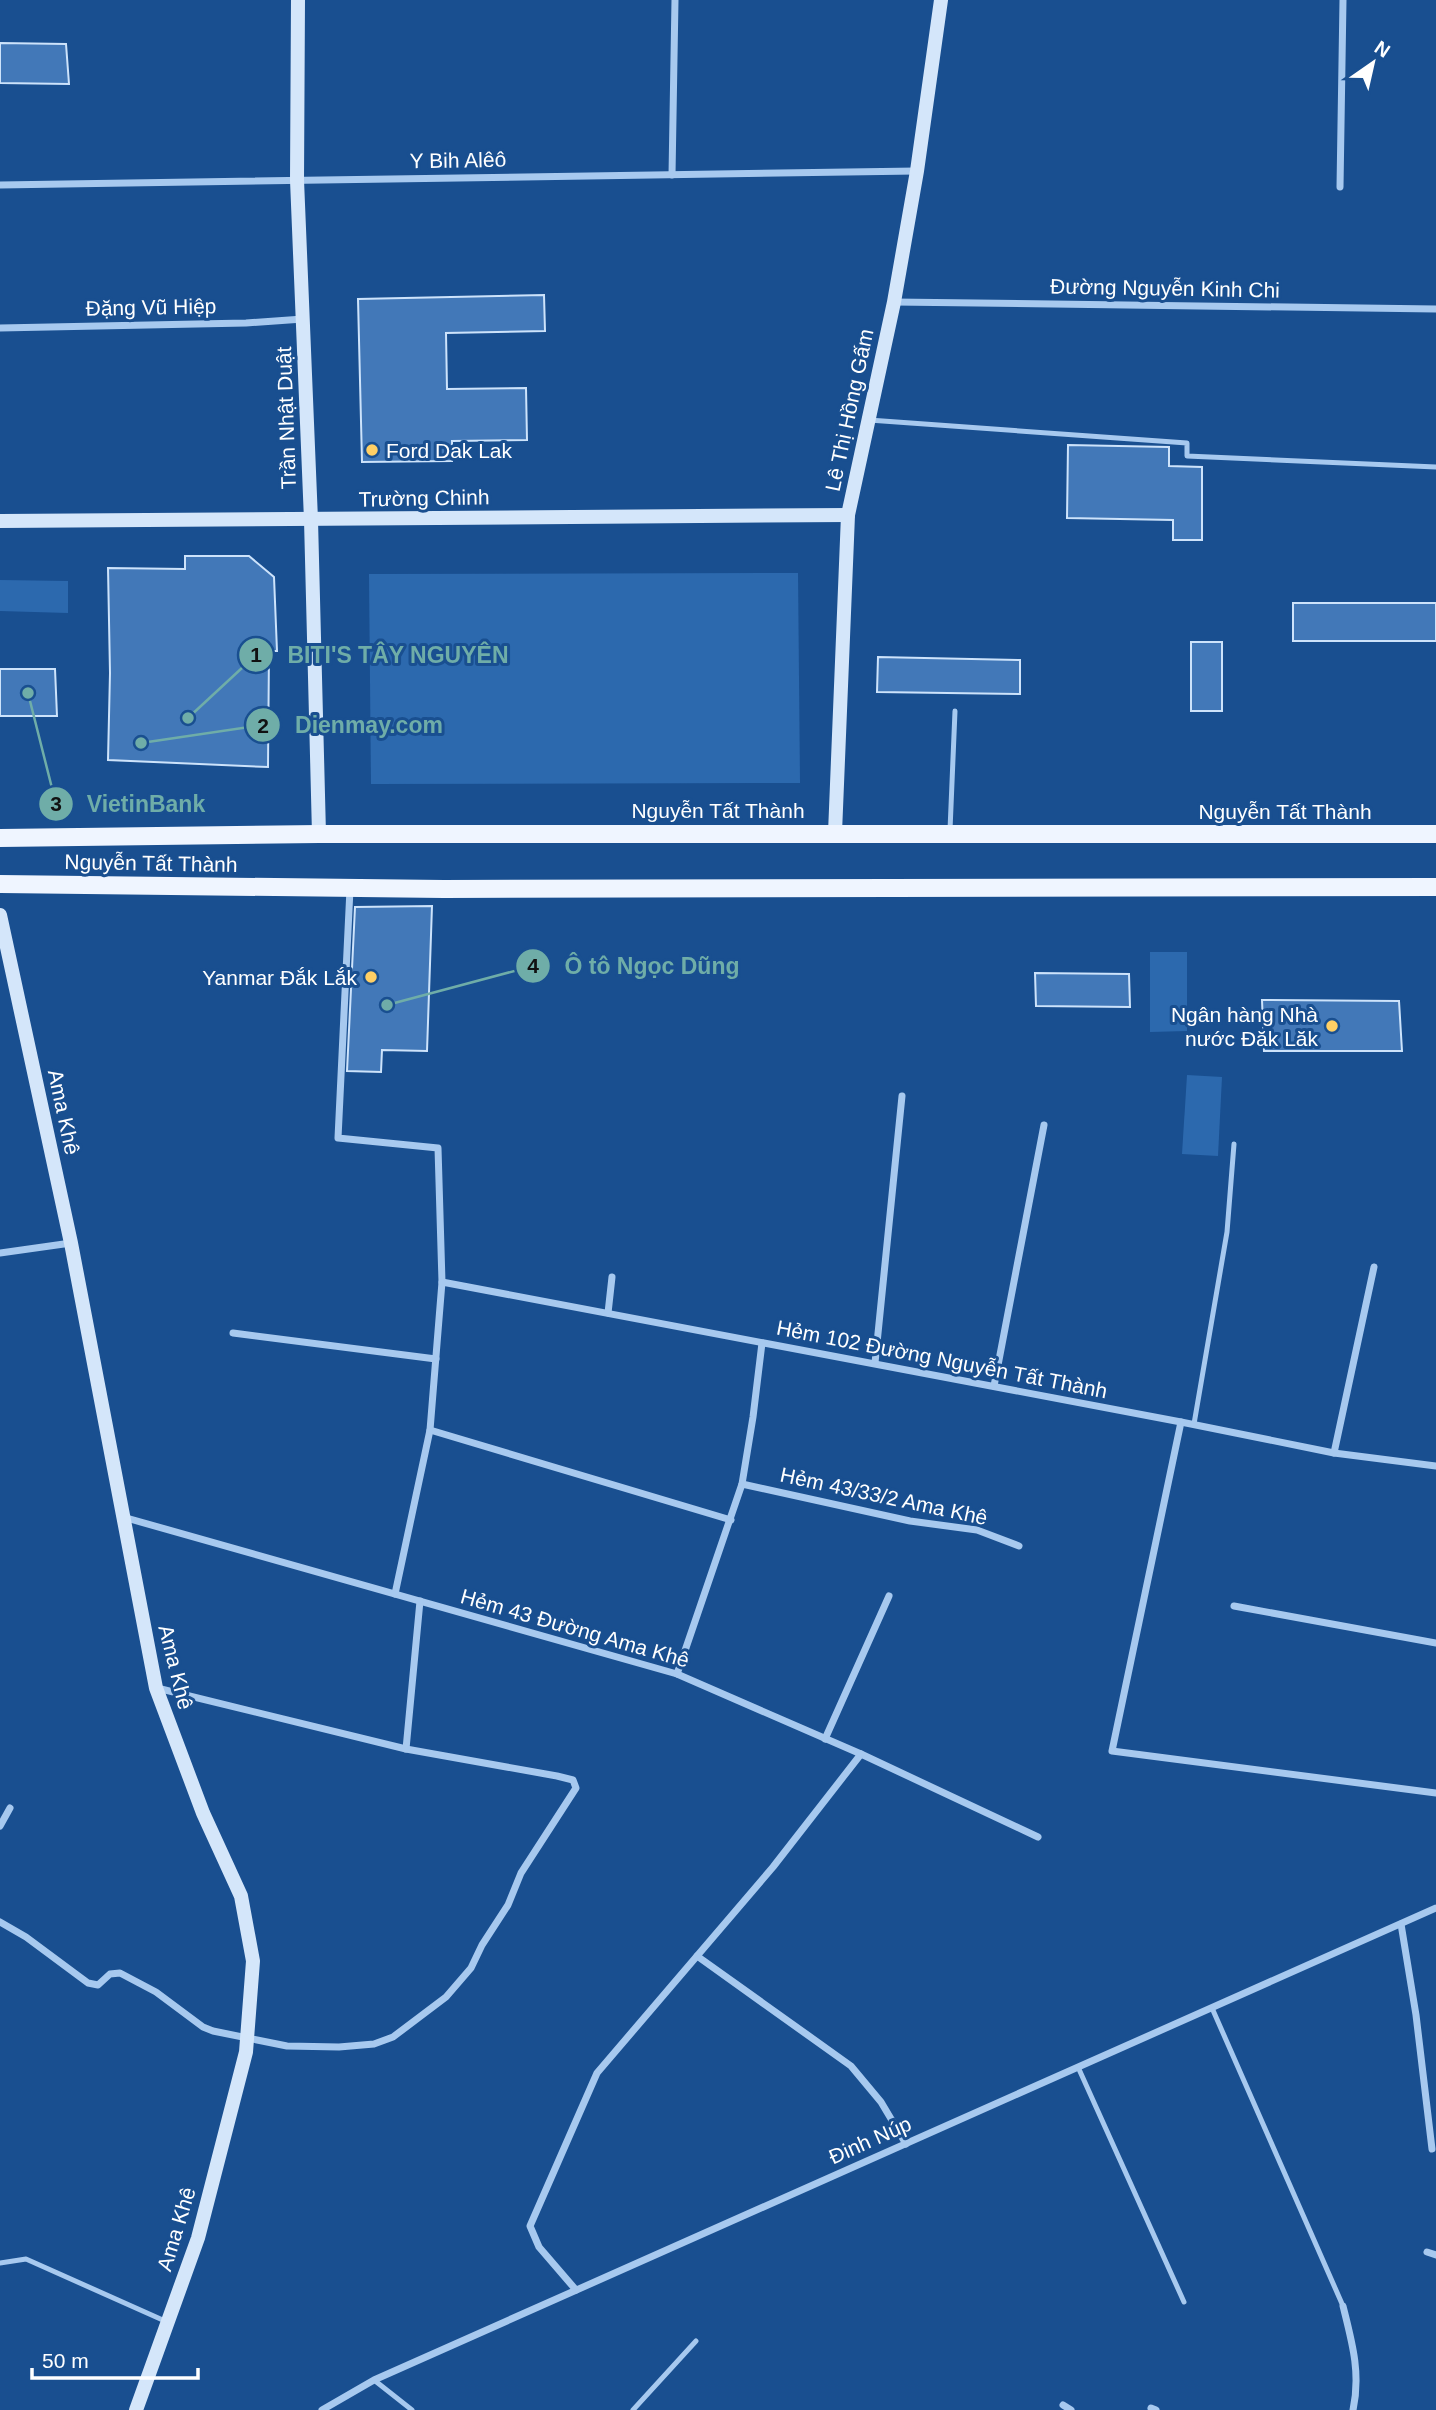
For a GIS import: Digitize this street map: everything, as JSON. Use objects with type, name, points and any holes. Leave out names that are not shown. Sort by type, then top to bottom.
[{"type":"main road","name":"Nguyễn Tất Thành","points":[[0,838],[319,834],[1436,834]]},
{"type":"main road","name":"Nguyễn Tất Thành","points":[[0,884],[350,888],[1436,887]]},
{"type":"street","name":"Trần Nhật Duật","points":[[298,0],[297,180],[311,520],[319,834]]},
{"type":"street","points":[[672,175],[675,0]]},
{"type":"street","name":"Lê Thị Hồng Gấm","points":[[835,833],[848,515],[894,302],[917,171],[941,0]]},
{"type":"street","points":[[1340,187],[1342,0]]},
{"type":"street","name":"Y Bih Alêô","points":[[0,185],[917,171]]},
{"type":"street","name":"Đường Nguyễn Kinh Chi","points":[[894,302],[1436,309]]},
{"type":"street","name":"Đặng Vũ Hiệp","points":[[0,328],[246,323],[303,319]]},
{"type":"street","name":"Trường Chinh","points":[[0,521],[848,515]]},
{"type":"street","points":[[350,888],[338,1138],[438,1148],[442,1282],[430,1430],[395,1594]]},
{"type":"street","name":"Ama Khê","points":[[0,915],[71,1243],[156,1688],[203,1813],[241,1896],[253,1961],[247,2052],[198,2238],[136,2410]]},
{"type":"street","points":[[875,1363],[902,1096]]},
{"type":"street","points":[[995,1386],[1044,1125]]},
{"type":"street","points":[[0,1253],[71,1243]]},
{"type":"street","points":[[1334,1453],[1374,1267]]},
{"type":"street","points":[[608,1313],[612,1276]]},
{"type":"street","name":"Hẻm 102 Đường Nguyễn Tất Thành","points":[[442,1282],[1194,1424],[1334,1453],[1436,1466]]},
{"type":"street","points":[[233,1333],[436,1359]]},
{"type":"street","points":[[677,1674],[742,1484],[762,1343]]},
{"type":"street","points":[[1181,1422],[1112,1751],[1436,1793]]},
{"type":"street","points":[[430,1430],[731,1520]]},
{"type":"street","name":"Hẻm 43/33/2 Ama Khê","points":[[742,1484],[911,1521],[977,1530],[1019,1546]]},
{"type":"street","name":"Hẻm 43 Đường Ama Khê","points":[[123,1517],[677,1674],[1038,1837]]},
{"type":"street","points":[[825,1739],[889,1596]]},
{"type":"street","points":[[406,1749],[420,1601]]},
{"type":"street","points":[[1234,1606],[1436,1643]]},
{"type":"street","points":[[0,1922],[26,1937],[88,1983],[98,1985],[110,1974],[120,1973],[156,1992],[202,2027],[213,2031],[287,2046],[339,2047],[374,2044],[393,2037],[429,2012],[471,1968],[482,1945],[508,1905],[522,1873],[576,1788],[573,1780],[557,1776],[406,1749],[156,1688]]},
{"type":"street","points":[[576,2290],[538,2247],[530,2225],[597,2073],[773,1867],[861,1755]]},
{"type":"street","points":[[0,1826],[10,1808]]},
{"type":"street","name":"Đinh Núp","points":[[322,2410],[374,2380],[1436,1908]]},
{"type":"street","points":[[1401,1924],[1416,2015],[1432,2149]]},
{"type":"street","points":[[697,1956],[828,2048],[866,2082],[906,2144]]},
{"type":"street","points":[[1427,2252],[1436,2255]]},
{"type":"street","points":[[1343,2306],[1357,2365],[1358,2390],[1353,2410]]},
{"type":"street","points":[[1063,2406],[1071,2410]]},
{"type":"lane","points":[[869,420],[1186,443],[1187,456],[1436,467]]},
{"type":"lane","points":[[950,833],[955,711]]},
{"type":"lane","points":[[1194,1424],[1227,1232],[1234,1144]]},
{"type":"lane","points":[[1212,2008],[1343,2306]]},
{"type":"lane","points":[[1078,2067],[1184,2302]]},
{"type":"lane","points":[[0,2263],[26,2259],[168,2322]]},
{"type":"lane","points":[[633,2410],[696,2341]]},
{"type":"lane","points":[[374,2380],[412,2410]]},
{"type":"shaded area","points":[[798,573],[800,783],[371,784],[369,574]]},
{"type":"shaded area","points":[[0,580],[68,581],[68,613],[0,611]]},
{"type":"shaded area","points":[[1150,952],[1187,952],[1187,1031],[1150,1032]]},
{"type":"shaded area","points":[[1187,1075],[1222,1077],[1218,1156],[1182,1154]]},
{"type":"building","points":[[0,43],[66,44],[69,84],[0,83]]},
{"type":"building","points":[[544,295],[545,331],[446,333],[447,389],[526,388],[527,440],[452,441],[452,461],[362,462],[358,299]]},
{"type":"building","points":[[1068,445],[1169,447],[1169,466],[1202,467],[1202,540],[1173,540],[1173,520],[1067,518]]},
{"type":"building","points":[[185,556],[249,556],[274,577],[277,651],[269,651],[268,767],[108,760],[108,568],[185,569]]},
{"type":"building","points":[[1293,603],[1436,603],[1436,641],[1293,641]]},
{"type":"building","points":[[1191,642],[1222,642],[1222,711],[1191,711]]},
{"type":"building","points":[[878,657],[1020,660],[1020,694],[877,692]]},
{"type":"building","points":[[0,669],[55,669],[57,716],[0,716]]},
{"type":"building","points":[[432,906],[427,1051],[382,1050],[381,1072],[347,1071],[355,907]]},
{"type":"building","points":[[1035,973],[1129,974],[1130,1007],[1036,1006]]},
{"type":"building","name":"Ngân hàng Nhà nước Đăk Lăk","points":[[1262,1000],[1399,1001],[1402,1051],[1264,1051]]},
{"type":"place","name":"Ford Dak Lak","points":[[372,450]]},
{"type":"place","name":"VietinBank","points":[[28,693]]},
{"type":"place","name":"BITI'S TÂY NGUYÊN","points":[[188,718]]},
{"type":"place","name":"Dienmay.com","points":[[141,743]]},
{"type":"place","name":"Yanmar Đắk Lắk","points":[[371,977]]},
{"type":"place","name":"Ô tô Ngọc Dũng","points":[[387,1005]]},
{"type":"place","name":"Ngân hàng Nhà nước Đăk Lăk","points":[[1332,1026]]}]
